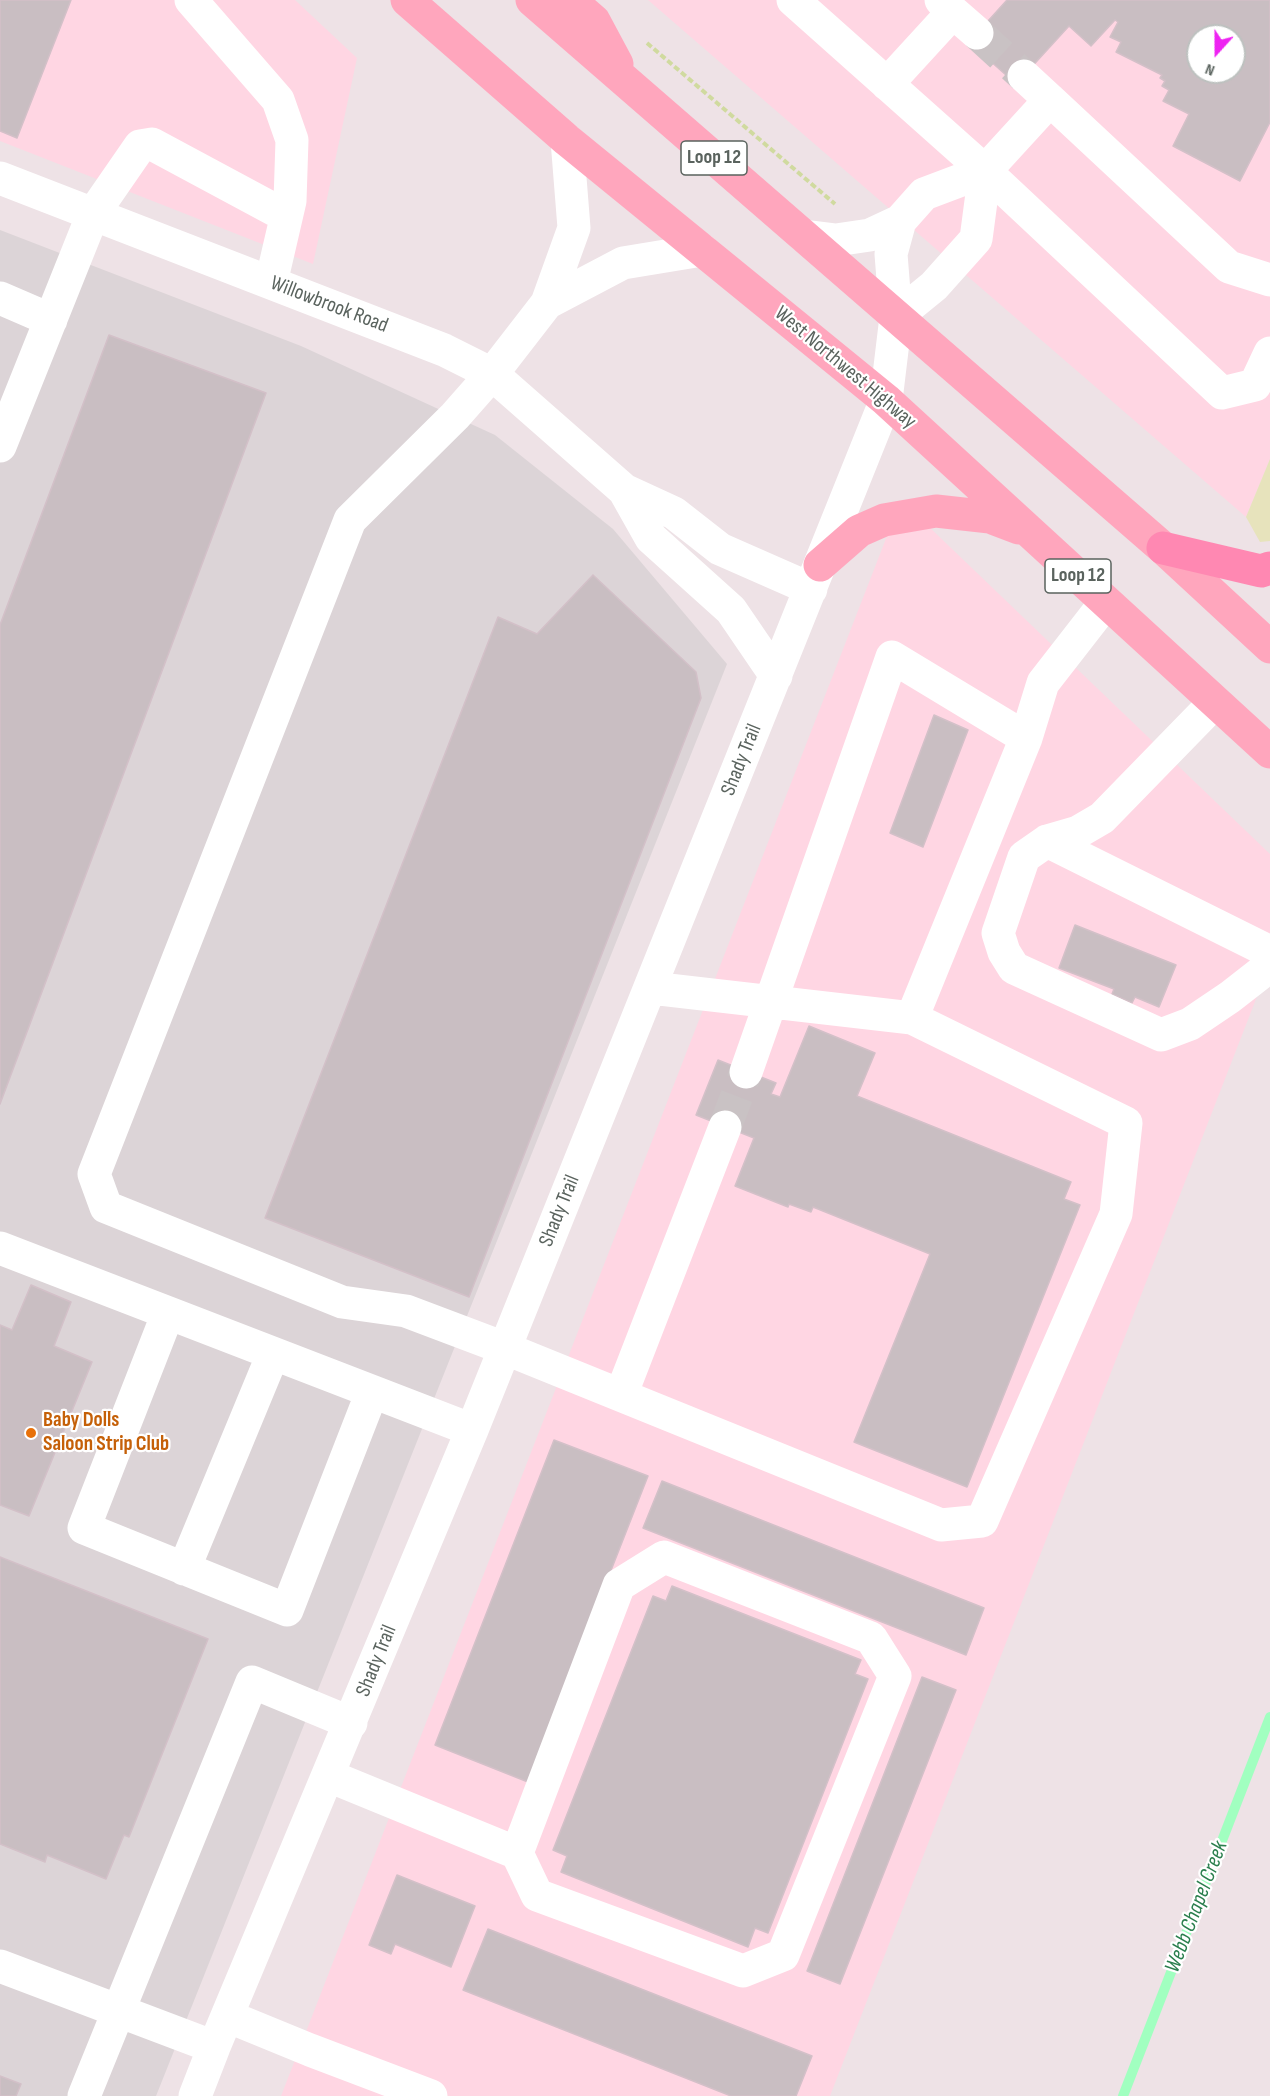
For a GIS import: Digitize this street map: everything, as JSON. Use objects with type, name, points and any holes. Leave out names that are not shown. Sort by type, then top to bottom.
[{"type":"highway","points":[[1163,548],[1261,571],[1270,568]]},
{"type":"main road","name":"West Northwest Highway","points":[[407,0],[567,140],[886,399],[1270,752]]},
{"type":"main road","name":"Loop 12","points":[[532,0],[1163,548],[1270,648]]},
{"type":"main road","points":[[570,0],[594,21],[627,82]]},
{"type":"main road","points":[[815,577],[858,531],[884,520],[936,511],[990,517],[1030,532]]},
{"type":"street","points":[[191,0],[278,100],[292,140],[290,201],[271,283]]},
{"type":"street","points":[[794,0],[985,171],[1222,393],[1255,385],[1270,352]]},
{"type":"street","points":[[887,84],[947,6],[977,33]]},
{"type":"street","points":[[1024,76],[1229,267],[1270,280]]},
{"type":"street","points":[[804,236],[836,240],[870,235],[900,221],[924,194],[985,171],[1050,100]]},
{"type":"street","points":[[567,140],[574,228],[547,303],[492,374],[455,416],[350,520],[94,1174],[106,1207],[342,1302],[406,1311],[504,1348],[941,1525],[982,1521],[1116,1214],[1126,1123],[912,1018],[651,988]]},
{"type":"street","points":[[0,446],[93,214],[140,146],[152,144],[286,216]]},
{"type":"street","points":[[896,317],[934,286],[976,239],[985,171]]},
{"type":"street","name":"Willowbrook Road","points":[[0,178],[444,350],[492,374],[624,490],[674,513],[720,549],[815,577]]},
{"type":"street","name":"Shady Trail","points":[[195,2096],[472,1430],[886,399],[896,317],[891,254],[900,221]]},
{"type":"street","points":[[547,303],[623,263],[702,250]]},
{"type":"street","points":[[0,298],[51,320]]},
{"type":"street","name":"Willowbrook Road","points":[[624,490],[651,538],[731,610],[776,676]]},
{"type":"street","points":[[912,1018],[1026,738],[1043,683],[1106,602]]},
{"type":"street","points":[[746,1072],[892,657],[1026,738]]},
{"type":"street","points":[[1215,702],[1102,818],[1078,832],[1047,841],[1024,857],[998,933],[1004,952],[1014,968],[1161,1035],[1190,1024],[1262,972],[1270,969]]},
{"type":"street","points":[[1047,841],[1270,952]]},
{"type":"street","points":[[621,1395],[725,1127]]},
{"type":"street","points":[[0,1248],[472,1430]]},
{"type":"street","points":[[168,1313],[84,1528],[286,1610],[372,1392]]},
{"type":"street","points":[[184,1569],[273,1353]]},
{"type":"street","points":[[329,1776],[517,1853],[537,1895],[743,1971],[783,1955],[895,1677],[871,1638],[664,1557],[620,1585],[517,1853]]},
{"type":"street","points":[[84,2096],[252,1682],[351,1723]]},
{"type":"street","points":[[0,1966],[214,2047]]},
{"type":"street","points":[[228,2016],[431,2096]]},
{"type":"path","points":[[639,36],[841,209]]},
{"type":"shaded area","points":[[0,0],[295,0],[357,58],[313,264],[0,141]]},
{"type":"shaded area","points":[[648,0],[1270,0],[1270,459],[1246,517]]},
{"type":"shaded area","points":[[0,230],[301,346],[495,435],[613,529],[727,664],[156,2096],[0,2096]]},
{"type":"shaded area","points":[[1270,459],[1270,541],[1260,542],[1246,517]]},
{"type":"shaded area","points":[[901,500],[1270,854],[1270,963],[830,2096],[281,2096]]},
{"type":"building","points":[[0,0],[71,0],[17,138],[0,131]]},
{"type":"building","points":[[1007,0],[1270,0],[1270,122],[1240,181],[1173,146],[1189,114],[1163,101],[1169,90],[1162,86],[1165,81],[1160,78],[1162,75],[1116,52],[1121,42],[1110,37],[1118,22],[1115,20],[1091,46],[1069,26],[1016,84],[969,42]]},
{"type":"building","points":[[109,335],[266,393],[0,1104],[0,625]]},
{"type":"building","points":[[593,575],[696,672],[701,698],[469,1297],[265,1218],[498,617],[537,634]]},
{"type":"building","points":[[934,715],[968,730],[923,847],[890,833]]},
{"type":"building","points":[[1075,925],[1176,965],[1159,1007],[1135,997],[1132,1003],[1112,994],[1114,989],[1059,968]]},
{"type":"building","points":[[809,1026],[875,1053],[857,1096],[1071,1182],[1064,1199],[1080,1205],[967,1487],[854,1442],[930,1254],[813,1207],[811,1212],[789,1204],[788,1207],[735,1186],[754,1138],[696,1115],[718,1060],[776,1083],[771,1094],[780,1097]]},
{"type":"building","name":"Baby Dolls Saloon Strip Club","points":[[31,1285],[71,1302],[54,1346],[92,1362],[29,1516],[0,1505],[0,1325],[12,1330]]},
{"type":"building","points":[[554,1440],[648,1476],[528,1782],[435,1745]]},
{"type":"building","points":[[662,1481],[984,1608],[966,1655],[643,1528]]},
{"type":"building","points":[[0,1557],[208,1639],[129,1837],[124,1835],[106,1879],[47,1855],[45,1862],[0,1844]]},
{"type":"building","points":[[672,1586],[861,1660],[855,1674],[868,1679],[768,1933],[755,1928],[748,1947],[561,1872],[567,1856],[553,1850],[653,1596],[666,1601]]},
{"type":"building","points":[[922,1677],[956,1690],[840,1984],[807,1971]]},
{"type":"building","points":[[397,1875],[475,1906],[451,1967],[395,1944],[391,1954],[369,1945]]},
{"type":"building","points":[[488,1929],[812,2056],[796,2096],[731,2096],[463,1990]]},
{"type":"building","points":[[0,2076],[21,2084],[16,2096],[0,2096]]},
{"type":"waterway","name":"Webb Chapel Creek","points":[[1123,2096],[1270,1717]]},
{"type":"tunnel","points":[[977,33],[1024,76]]},
{"type":"tunnel","points":[[725,1127],[746,1072]]},
{"type":"place","name":"Baby Dolls Saloon Strip Club","points":[[31,1433]]}]
